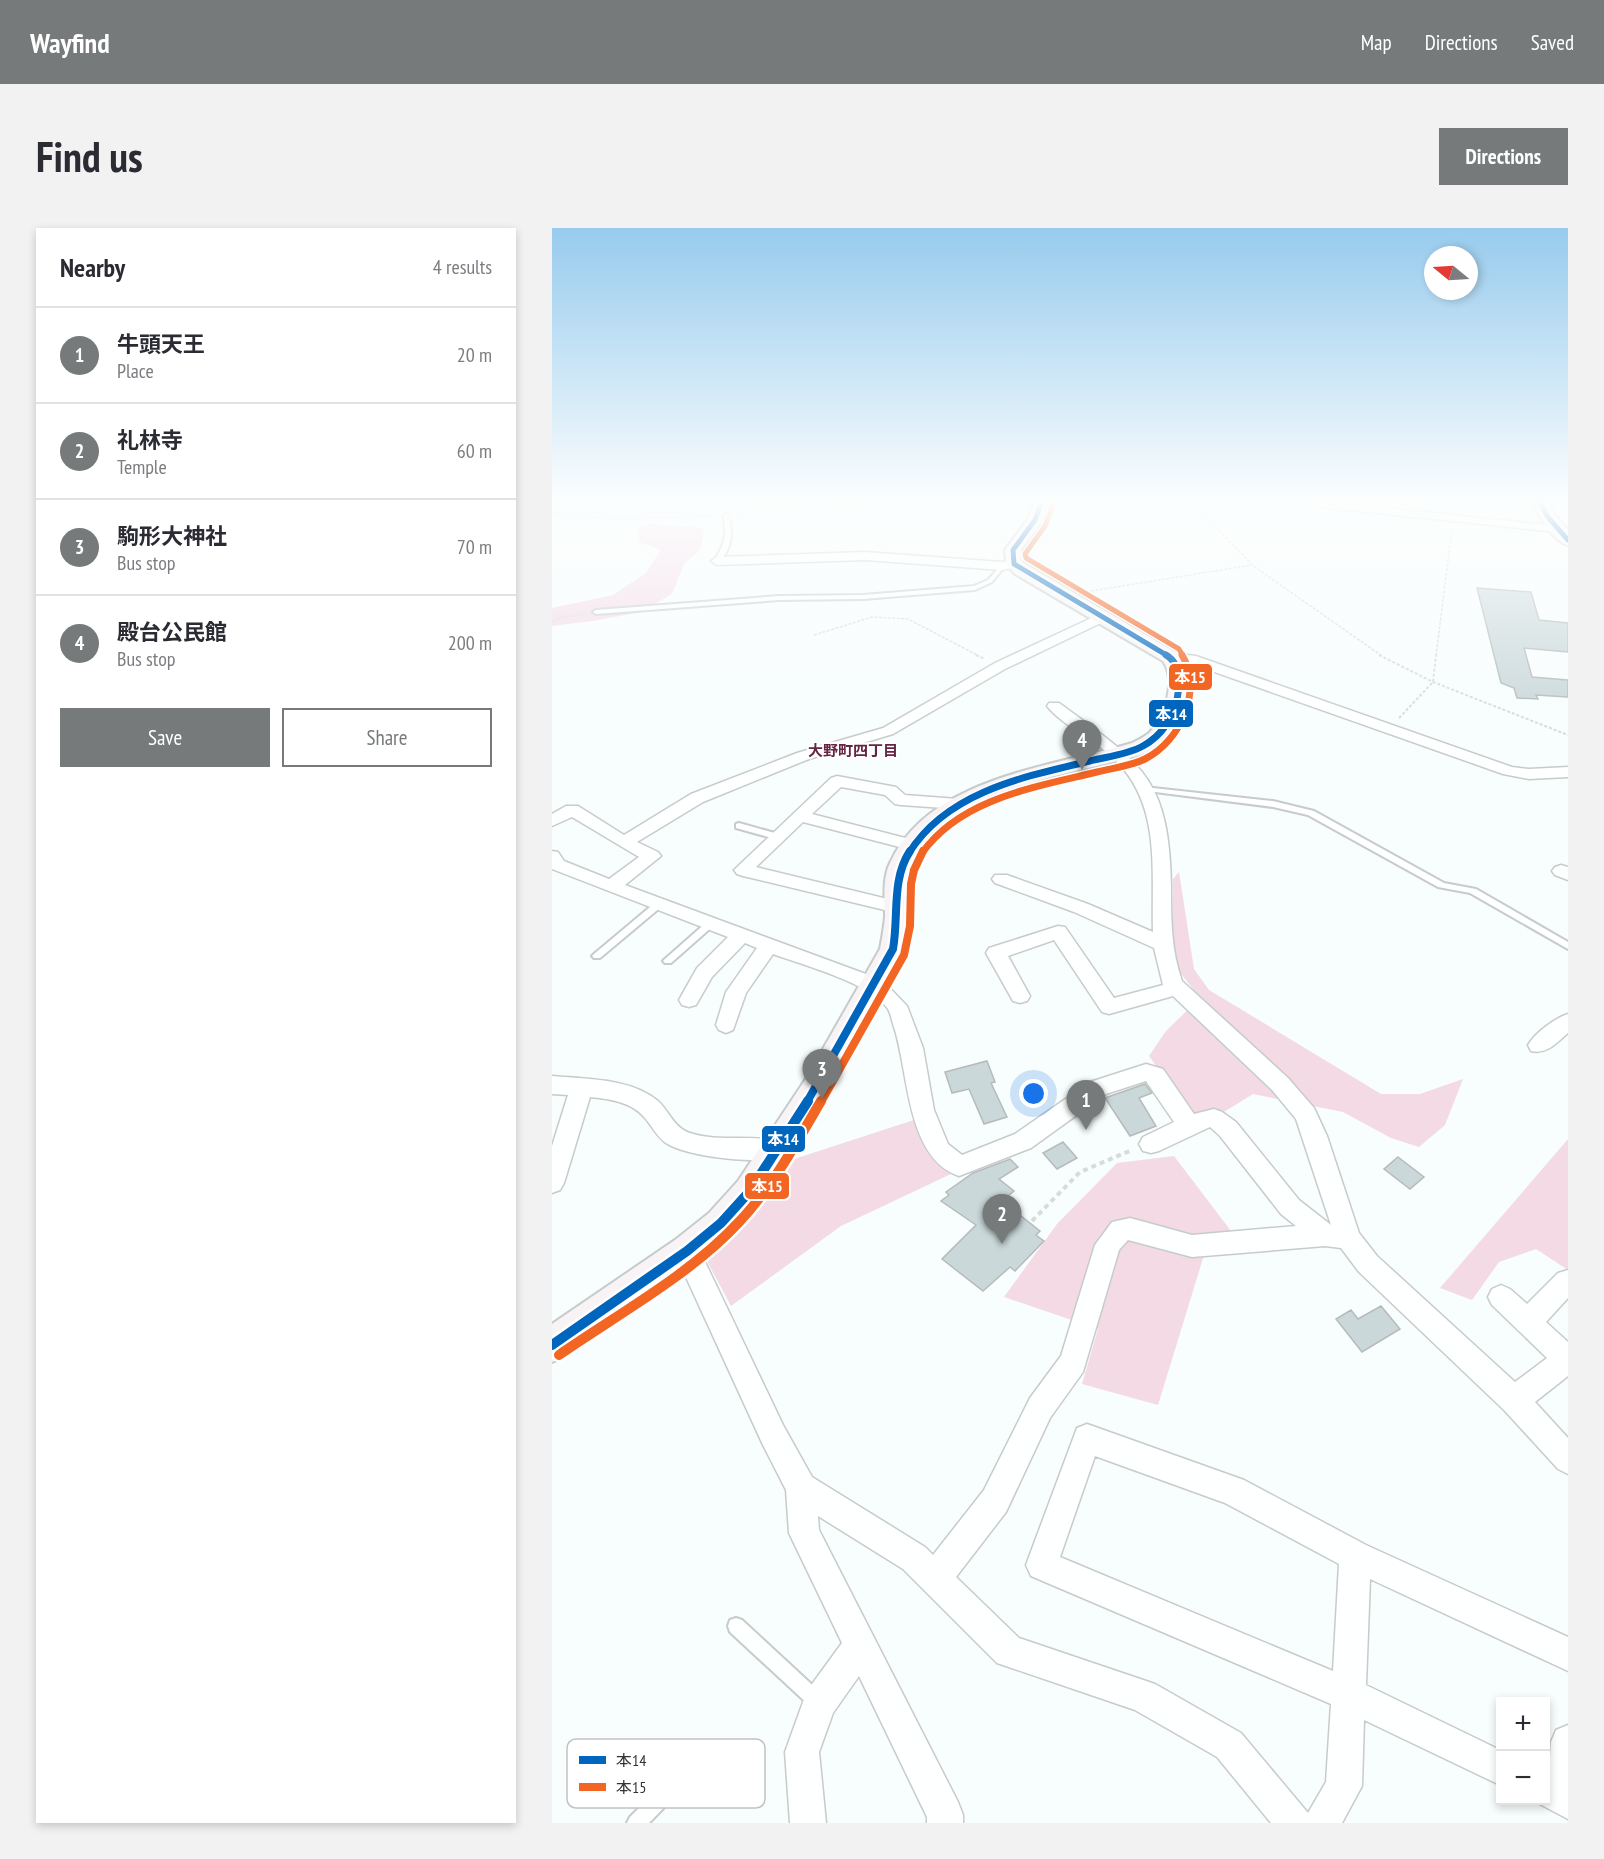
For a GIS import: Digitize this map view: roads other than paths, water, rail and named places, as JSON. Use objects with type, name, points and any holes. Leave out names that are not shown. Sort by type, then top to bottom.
[{"type":"street","points":[[1028,575],[1170,657],[1191,659],[1509,771],[1529,774],[1568,772]]},
{"type":"street","points":[[624,842],[697,798],[803,756],[888,731],[1000,666],[1102,617]]},
{"type":"street","points":[[552,1345],[687,1251],[721,1223],[750,1191],[818,1085],[893,949],[897,926],[896,886],[902,864],[911,845],[928,826],[958,804],[986,791],[1119,755],[1140,748],[1156,738],[1167,724],[1179,687],[1178,669],[1170,657]]},
{"type":"street","points":[[1054,706],[1119,755],[1134,770],[1147,789],[1158,827],[1166,961],[1173,984],[1280,1084],[1306,1114],[1315,1136],[1336,1236]]},
{"type":"street","points":[[897,907],[743,870],[837,781],[890,791],[901,800],[958,804]]},
{"type":"street","points":[[552,821],[572,810],[624,842],[652,856],[611,886]]},
{"type":"street","points":[[800,816],[911,845]]},
{"type":"street","points":[[554,862],[710,924],[875,985],[897,1006],[912,1048],[923,1110],[939,1150],[959,1166],[1023,1142],[1098,1088],[1146,1072],[1155,1075],[1190,1125]]},
{"type":"street","points":[[1002,879],[1081,908],[1165,945]]},
{"type":"street","points":[[1020,996],[996,952],[1058,932],[1109,1007],[1178,988]]},
{"type":"street","points":[[689,1000],[704,973],[742,935]]},
{"type":"street","points":[[726,1025],[736,992],[769,946]]},
{"type":"street","points":[[1539,1045],[1568,1022]]},
{"type":"street","points":[[552,1085],[621,1093],[649,1106],[673,1136],[689,1142],[777,1150]]},
{"type":"street","points":[[552,1183],[582,1087]]},
{"type":"street","points":[[1151,1144],[1204,1119],[1214,1118],[1228,1129],[1290,1207],[1336,1236],[1368,1264],[1514,1400],[1568,1459]]},
{"type":"street","points":[[934,1578],[995,1501],[1040,1408],[1073,1362],[1108,1245],[1121,1230],[1130,1229],[1192,1246],[1336,1236]]},
{"type":"street","points":[[687,1251],[773,1435],[801,1488],[804,1533],[945,1815],[945,1823]]},
{"type":"street","points":[[1528,1322],[1567,1281]]},
{"type":"street","points":[[1501,1297],[1568,1359],[1514,1400]]},
{"type":"street","points":[[1496,1766],[1349,1695],[1042,1565],[1087,1438],[1233,1491],[1355,1556],[1568,1654]]},
{"type":"street","points":[[801,1488],[914,1558],[1009,1652],[1143,1696],[1229,1745],[1294,1823]]},
{"type":"street","points":[[1322,1823],[1344,1786],[1355,1556]]},
{"type":"street","points":[[808,1823],[802,1752],[819,1703],[861,1645]]},
{"type":"street","points":[[1559,1797],[1568,1742]]},
{"type":"lane","points":[[596,612],[779,598],[863,597],[975,588],[996,575]]},
{"type":"lane","points":[[1147,789],[1273,804],[1311,813],[1441,885],[1473,891],[1568,946]]},
{"type":"lane","points":[[739,826],[779,837]]},
{"type":"lane","points":[[597,956],[659,904]]},
{"type":"lane","points":[[668,962],[710,924]]},
{"type":"lane","points":[[736,1626],[819,1703]]},
{"type":"lane","points":[[636,1823],[651,1808]]},
{"type":"place","name":"殿台公民館","points":[[1082,770]]},
{"type":"place","name":"駒形大神社","points":[[822,1099]]},
{"type":"place","name":"牛頭天王","points":[[1086,1130]]},
{"type":"place","name":"礼林寺","points":[[1002,1244]]},
{"type":"district","name":"大野町四丁目","points":[[853,750]]}]
